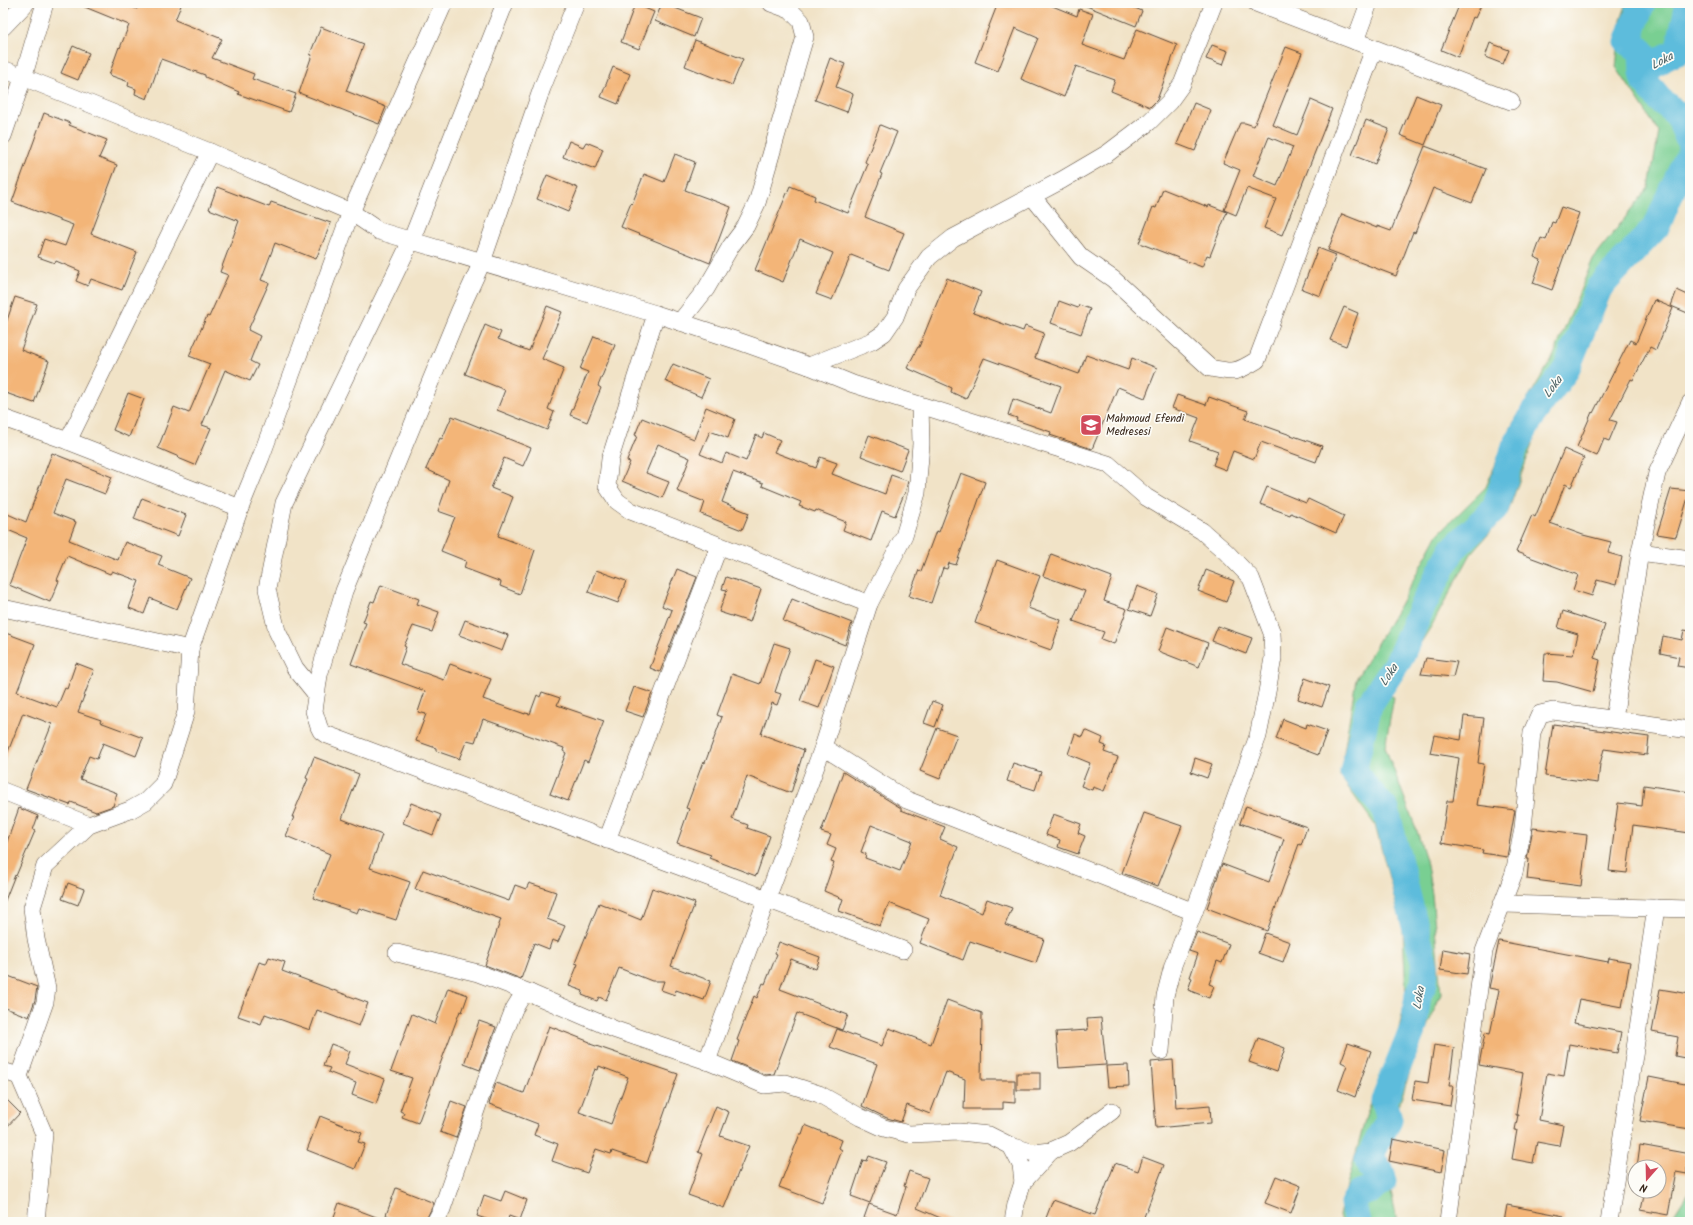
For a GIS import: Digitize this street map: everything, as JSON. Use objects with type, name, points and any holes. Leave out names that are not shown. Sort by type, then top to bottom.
[{"type":"street","points":[[3,26],[26,3]]},
{"type":"street","points":[[3,136],[23,78],[45,3]]},
{"type":"street","points":[[36,1222],[44,1134],[11,1073],[45,1002],[47,988],[36,939],[32,908],[45,866],[89,825],[130,810],[146,801],[163,784],[186,712],[190,649],[240,508],[261,457],[351,212],[444,3]]},
{"type":"street","points":[[316,694],[295,668],[277,630],[267,589],[284,503],[411,241],[505,3]]},
{"type":"street","points":[[576,3],[542,88],[482,262],[460,310],[344,591],[319,675],[314,711],[321,731],[325,734],[903,950]]},
{"type":"street","points":[[680,322],[706,288],[731,246],[746,226],[756,203],[805,37],[801,21],[790,10],[771,3]]},
{"type":"street","points":[[809,366],[872,341],[884,333],[895,316],[906,289],[929,257],[953,238],[1108,153],[1149,122],[1169,102],[1182,84],[1214,3]]},
{"type":"street","points":[[1256,3],[1511,101]]},
{"type":"street","points":[[1355,41],[1369,3]]},
{"type":"street","points":[[1032,196],[1081,257],[1113,279],[1210,368],[1231,372],[1243,369],[1257,360],[1374,49]]},
{"type":"street","points":[[3,69],[210,152],[351,212],[379,231],[656,314],[809,366],[853,384],[1108,464],[1146,497],[1202,532],[1226,552],[1250,578],[1272,633],[1273,658],[1258,736],[1194,912],[1173,965],[1165,996],[1161,1050]]},
{"type":"street","points":[[68,441],[210,152]]},
{"type":"street","points":[[656,314],[610,458],[607,486],[616,501],[631,511],[869,604]]},
{"type":"street","points":[[1614,719],[1640,552],[1657,472],[1690,403]]},
{"type":"street","points":[[707,1061],[768,900],[823,747],[869,604],[904,536],[917,493],[921,444],[920,406]]},
{"type":"street","points":[[3,418],[68,441],[240,508]]},
{"type":"street","points":[[608,840],[719,546]]},
{"type":"street","points":[[1640,552],[1690,559]]},
{"type":"street","points":[[3,608],[190,649]]},
{"type":"street","points":[[1448,1222],[1484,951],[1492,926],[1503,904],[1514,873],[1523,829],[1532,732],[1540,714],[1553,711],[1690,730]]},
{"type":"street","points":[[823,747],[907,800],[1194,912]]},
{"type":"street","points":[[3,791],[89,825]]},
{"type":"street","points":[[1503,904],[1591,908],[1690,909]]},
{"type":"street","points":[[1609,1222],[1656,908]]},
{"type":"street","points":[[397,954],[478,973],[530,993],[616,1030],[707,1061],[764,1085],[785,1083],[819,1094],[860,1117],[884,1128],[909,1134],[959,1132],[989,1135],[1011,1146],[1034,1153],[1051,1151],[1069,1143],[1112,1111]]},
{"type":"street","points":[[435,1222],[442,1209],[486,1081],[514,1009],[522,996],[530,993]]},
{"type":"street","points":[[1011,1146],[1021,1165],[1023,1182],[1016,1204],[1013,1222]]},
{"type":"street","points":[[1023,1182],[1051,1151]]},
{"type":"green space","points":[[1627,3],[1690,3],[1689,57],[1654,76],[1683,106],[1690,129],[1690,163],[1662,228],[1611,293],[1578,372],[1540,422],[1508,512],[1471,554],[1432,625],[1388,695],[1394,697],[1385,747],[1417,831],[1426,860],[1432,894],[1441,994],[1416,1053],[1383,1154],[1396,1222],[1341,1222],[1339,1215],[1367,1113],[1397,1037],[1406,998],[1403,930],[1375,825],[1340,776],[1356,679],[1401,603],[1437,535],[1486,487],[1511,427],[1553,357],[1593,259],[1649,187],[1659,132],[1616,67],[1621,20]]},
{"type":"green space","points":[[1690,1189],[1690,1222],[1669,1222]]},
{"type":"building","points":[[75,3],[122,3],[137,9],[139,3],[182,3],[175,20],[222,39],[212,58],[254,74],[252,79],[296,94],[289,112],[238,94],[239,92],[205,77],[205,75],[161,59],[147,99],[135,94],[136,89],[128,86],[129,82],[109,75],[129,25]]},
{"type":"building","points":[[662,3],[701,18],[694,37],[655,21]]},
{"type":"building","points":[[998,3],[1045,3],[1077,16],[1079,9],[1093,14],[1082,45],[1124,60],[1137,29],[1177,45],[1157,100],[1150,107],[1111,91],[1115,80],[1076,66],[1064,97],[1021,79],[1038,38],[1015,28],[998,71],[975,62]]},
{"type":"building","points":[[1079,3],[1123,3],[1142,11],[1136,26]]},
{"type":"building","points":[[1460,3],[1482,3],[1475,18],[1473,17],[1458,57],[1441,50]]},
{"type":"building","points":[[635,4],[654,12],[639,49],[621,42]]},
{"type":"building","points":[[321,27],[364,44],[346,91],[386,107],[379,124],[299,93],[312,55],[310,54]]},
{"type":"building","points":[[695,40],[743,59],[732,85],[685,66]]},
{"type":"building","points":[[1490,43],[1509,50],[1503,64],[1485,57]]},
{"type":"building","points":[[1212,45],[1228,51],[1223,65],[1206,59]]},
{"type":"building","points":[[73,46],[89,53],[78,80],[61,73]]},
{"type":"building","points":[[1286,47],[1302,53],[1273,125],[1297,135],[1311,100],[1332,109],[1282,235],[1264,228],[1276,199],[1247,188],[1236,215],[1224,210],[1240,170],[1223,163],[1240,123],[1254,126]],"holes":[[[1269,137],[1293,147],[1277,186],[1253,176]]]},
{"type":"building","points":[[830,58],[845,64],[836,87],[853,94],[847,112],[815,100]]},
{"type":"building","points":[[613,67],[630,74],[618,104],[601,97]]},
{"type":"building","points":[[1416,95],[1441,105],[1425,145],[1400,135]]},
{"type":"building","points":[[1194,103],[1211,110],[1195,151],[1177,144]]},
{"type":"building","points":[[44,113],[107,140],[99,158],[117,165],[91,234],[137,252],[122,290],[91,279],[88,286],[76,281],[80,271],[56,261],[55,263],[38,257],[44,239],[65,246],[73,225],[12,202]]},
{"type":"building","points":[[1366,120],[1389,129],[1375,164],[1352,155]]},
{"type":"building","points":[[880,125],[897,132],[880,173],[882,174],[865,217],[904,233],[889,270],[851,255],[832,300],[816,294],[833,253],[800,239],[783,282],[755,270],[790,186],[815,196],[814,200],[848,213],[868,164],[865,162]]},
{"type":"building","points":[[569,141],[583,147],[586,142],[603,149],[595,169],[563,157]]},
{"type":"building","points":[[1425,146],[1486,169],[1472,203],[1433,188],[1415,233],[1413,232],[1396,276],[1328,250],[1342,214],[1377,228],[1377,226],[1391,231]]},
{"type":"building","points":[[675,154],[695,162],[685,190],[731,207],[710,263],[621,227],[644,174],[664,182]]},
{"type":"building","points":[[547,175],[578,188],[568,212],[537,199]]},
{"type":"building","points":[[217,187],[269,207],[271,202],[331,223],[316,259],[275,243],[261,280],[269,283],[248,330],[260,336],[250,361],[258,365],[250,381],[225,370],[202,425],[211,428],[195,465],[158,448],[174,407],[189,413],[210,364],[189,356],[228,275],[220,272],[239,221],[209,209]]},
{"type":"building","points":[[1163,189],[1208,207],[1209,205],[1227,212],[1210,256],[1207,255],[1202,267],[1139,243],[1153,207],[1156,208]]},
{"type":"building","points":[[1561,207],[1579,213],[1552,290],[1533,283],[1541,260],[1534,257],[1541,238],[1546,240],[1552,222],[1555,223]]},
{"type":"building","points":[[1318,248],[1336,255],[1320,296],[1302,289]]},
{"type":"building","points":[[947,278],[981,292],[973,313],[1023,331],[1025,326],[1044,333],[1035,358],[1079,374],[1086,355],[1128,370],[1132,358],[1157,368],[1145,398],[1118,387],[1092,449],[1050,435],[1051,432],[1016,420],[1017,418],[1008,415],[1013,399],[1051,413],[1061,386],[984,358],[966,399],[951,392],[952,388],[907,368],[919,347]]},
{"type":"building","points":[[1677,290],[1690,296],[1690,314],[1671,306]]},
{"type":"building","points":[[15,297],[37,304],[21,350],[49,361],[34,403],[3,392],[3,332]]},
{"type":"building","points":[[1654,300],[1673,308],[1656,350],[1650,347],[1633,380],[1631,379],[1610,420],[1617,422],[1609,441],[1604,439],[1597,456],[1577,447],[1592,412],[1593,413],[1630,340],[1636,343]]},
{"type":"building","points":[[1059,301],[1078,308],[1079,305],[1090,309],[1081,334],[1051,323]]},
{"type":"building","points":[[547,306],[562,312],[542,359],[564,368],[548,409],[554,412],[547,430],[497,410],[505,390],[465,374],[485,325],[501,332],[498,339],[529,351]]},
{"type":"building","points":[[1344,307],[1358,313],[1346,346],[1330,340]]},
{"type":"building","points":[[594,336],[615,345],[598,386],[601,388],[587,422],[570,415],[588,372],[580,369]]},
{"type":"building","points":[[673,364],[709,379],[701,397],[665,381]]},
{"type":"building","points":[[128,393],[144,399],[129,437],[113,430]]},
{"type":"building","points":[[1177,395],[1206,405],[1209,397],[1248,411],[1245,419],[1322,446],[1316,462],[1261,442],[1254,459],[1233,451],[1226,470],[1213,465],[1218,451],[1190,441],[1199,418],[1172,408]]},
{"type":"building","points":[[706,407],[735,419],[728,438],[710,431],[700,454],[722,463],[726,453],[746,461],[756,435],[762,438],[764,433],[780,440],[774,452],[816,468],[820,457],[837,463],[832,474],[885,494],[891,475],[908,481],[905,494],[895,516],[882,511],[871,541],[843,530],[846,522],[816,510],[815,512],[799,506],[801,502],[762,486],[763,483],[733,472],[722,502],[749,513],[742,530],[701,514],[705,502],[677,491],[690,458],[658,444],[646,473],[669,482],[662,498],[622,481],[630,462],[627,461],[637,436],[635,435],[642,418],[694,439]]},
{"type":"building","points":[[452,416],[531,448],[523,466],[504,458],[491,488],[513,497],[498,536],[535,550],[520,594],[500,586],[501,582],[464,568],[466,561],[441,551],[455,517],[438,511],[449,480],[426,469]]},
{"type":"building","points":[[869,435],[908,450],[900,471],[861,456]]},
{"type":"building","points":[[1564,449],[1584,458],[1571,487],[1565,484],[1550,523],[1583,535],[1611,542],[1608,553],[1622,557],[1616,585],[1597,580],[1592,596],[1573,590],[1578,575],[1516,552],[1532,515],[1535,517]]},
{"type":"building","points":[[52,453],[112,477],[105,494],[66,479],[53,513],[76,522],[69,540],[118,560],[125,542],[162,556],[158,565],[190,578],[177,609],[150,598],[144,614],[129,608],[139,581],[112,571],[110,574],[67,556],[50,602],[9,585],[27,538],[3,528],[3,512],[26,522]]},
{"type":"building","points":[[961,473],[985,482],[956,565],[949,563],[947,569],[943,568],[931,603],[909,596],[919,570],[921,571],[936,531],[939,532]]},
{"type":"building","points":[[1267,487],[1306,503],[1308,499],[1344,516],[1336,533],[1291,513],[1290,515],[1260,504]]},
{"type":"building","points":[[1671,489],[1690,491],[1676,537],[1657,534]]},
{"type":"building","points":[[142,498],[186,515],[178,536],[134,519]]},
{"type":"building","points":[[1051,554],[1112,577],[1104,601],[1127,609],[1114,644],[1101,639],[1104,632],[1073,621],[1085,591],[1043,576]]},
{"type":"building","points":[[997,560],[1040,576],[1028,608],[1061,620],[1051,650],[975,623]]},
{"type":"building","points":[[677,569],[697,577],[660,672],[650,668],[672,610],[662,606]]},
{"type":"building","points":[[596,570],[626,581],[618,603],[588,592]]},
{"type":"building","points":[[1206,570],[1234,581],[1226,602],[1198,591]]},
{"type":"building","points":[[726,577],[761,589],[750,622],[719,612],[727,590],[722,589]]},
{"type":"building","points":[[381,585],[419,599],[417,604],[439,612],[432,632],[413,626],[404,646],[406,647],[400,664],[444,680],[450,664],[491,679],[483,699],[525,714],[530,714],[537,695],[540,697],[542,692],[560,698],[557,705],[604,721],[588,762],[584,760],[568,801],[550,794],[566,753],[563,751],[564,748],[483,719],[475,742],[467,740],[459,759],[436,751],[436,748],[416,741],[426,714],[418,712],[425,691],[351,664],[366,623],[363,622],[371,601],[374,602]]},
{"type":"building","points":[[1137,586],[1158,594],[1150,616],[1129,609]]},
{"type":"building","points":[[792,599],[852,623],[845,645],[783,621]]},
{"type":"building","points":[[1563,611],[1605,625],[1594,658],[1600,660],[1593,692],[1557,682],[1543,681],[1545,653],[1573,655],[1578,634],[1558,628]]},
{"type":"building","points":[[465,620],[508,635],[502,651],[459,635]]},
{"type":"building","points":[[1218,626],[1252,638],[1246,654],[1212,641]]},
{"type":"building","points":[[1167,627],[1208,643],[1199,667],[1158,651]]},
{"type":"building","points":[[1684,630],[1690,631],[1690,668],[1677,666],[1679,657],[1660,653],[1663,636],[1682,640]]},
{"type":"building","points":[[3,632],[35,644],[17,692],[57,707],[65,688],[67,689],[76,663],[94,670],[78,712],[143,738],[136,756],[103,743],[97,759],[89,756],[80,779],[117,793],[113,806],[96,812],[71,802],[70,805],[26,789],[52,724],[23,713],[3,762]]},
{"type":"building","points":[[774,643],[790,648],[775,692],[781,694],[777,705],[772,703],[761,734],[804,750],[791,793],[747,776],[732,819],[748,825],[747,828],[770,836],[756,876],[709,858],[711,855],[677,843],[689,809],[686,808],[722,717],[717,715],[732,674],[760,684]]},
{"type":"building","points":[[1426,658],[1457,662],[1453,677],[1421,674]]},
{"type":"building","points":[[815,659],[834,666],[819,708],[800,701]]},
{"type":"building","points":[[1305,678],[1329,687],[1322,707],[1298,699]]},
{"type":"building","points":[[634,687],[652,693],[643,717],[625,711]]},
{"type":"building","points":[[932,701],[943,705],[935,727],[924,723]]},
{"type":"building","points":[[1464,716],[1484,718],[1478,763],[1484,764],[1477,805],[1515,810],[1507,857],[1482,853],[1483,850],[1441,843],[1447,801],[1453,801],[1459,758],[1430,753],[1434,735],[1461,740]]},
{"type":"building","points":[[1283,719],[1306,728],[1307,724],[1327,731],[1318,755],[1276,739]]},
{"type":"building","points":[[1553,724],[1649,737],[1647,755],[1604,749],[1600,764],[1598,783],[1545,776]]},
{"type":"building","points":[[937,728],[957,735],[940,779],[920,771]]},
{"type":"building","points":[[1085,730],[1103,738],[1101,744],[1106,746],[1104,752],[1118,757],[1104,791],[1093,787],[1092,790],[1081,786],[1090,763],[1068,754],[1075,734],[1082,737]]},
{"type":"building","points":[[314,757],[359,774],[342,819],[382,835],[370,868],[410,882],[396,920],[359,908],[357,913],[313,898],[330,854],[286,836],[294,817],[292,817],[308,779],[306,778]]},
{"type":"building","points":[[1195,758],[1212,764],[1207,778],[1191,772]]},
{"type":"building","points":[[1013,763],[1041,772],[1035,790],[1007,781]]},
{"type":"building","points":[[843,772],[901,808],[901,810],[945,827],[940,839],[958,847],[940,895],[982,913],[987,899],[1012,908],[1005,925],[1044,939],[1036,963],[970,941],[963,960],[920,943],[929,919],[889,903],[880,926],[839,911],[843,899],[824,891],[834,863],[831,862],[836,849],[827,845],[831,835],[821,832]],"holes":[[[871,825],[912,841],[900,871],[865,858],[866,854],[861,852]]]},
{"type":"building","points":[[1644,785],[1690,792],[1690,833],[1633,825],[1627,873],[1609,871],[1618,803],[1642,806]]},
{"type":"building","points":[[411,803],[441,815],[433,835],[403,823]]},
{"type":"building","points":[[1246,806],[1307,827],[1301,845],[1299,844],[1267,931],[1207,908],[1222,864],[1269,882],[1284,839],[1240,823]]},
{"type":"building","points":[[19,808],[38,816],[33,830],[35,831],[4,903],[3,853]]},
{"type":"building","points":[[1144,813],[1182,826],[1158,886],[1122,873]]},
{"type":"building","points":[[1053,814],[1081,824],[1078,833],[1085,836],[1078,854],[1058,847],[1060,840],[1046,835]]},
{"type":"building","points":[[1533,828],[1587,835],[1581,886],[1527,879],[1529,859],[1527,859]]},
{"type":"building","points":[[423,870],[509,901],[515,885],[526,889],[529,883],[556,892],[547,919],[565,926],[558,942],[552,940],[549,949],[534,943],[521,979],[485,965],[501,919],[415,889]]},
{"type":"building","points":[[68,883],[84,889],[78,905],[62,899]]},
{"type":"building","points":[[652,888],[695,903],[671,966],[711,981],[704,1000],[676,990],[675,995],[661,990],[664,981],[652,981],[619,968],[606,1000],[599,997],[597,1001],[582,995],[583,991],[569,986],[578,964],[575,963],[599,903],[641,920]]},
{"type":"building","points":[[1197,932],[1229,944],[1222,963],[1217,961],[1209,984],[1214,986],[1209,998],[1188,990],[1192,978],[1190,977],[1198,954],[1189,951]]},
{"type":"building","points":[[1265,933],[1290,942],[1283,962],[1258,953]]},
{"type":"building","points":[[1499,941],[1608,962],[1609,958],[1630,962],[1622,1007],[1579,999],[1574,1023],[1621,1032],[1617,1053],[1569,1044],[1564,1076],[1547,1073],[1539,1120],[1563,1125],[1559,1146],[1537,1142],[1533,1163],[1512,1159],[1517,1130],[1515,1130],[1518,1115],[1516,1115],[1523,1073],[1479,1065],[1485,1033],[1490,1034],[1499,990],[1489,988]]},
{"type":"building","points":[[779,942],[820,957],[816,969],[791,959],[780,989],[848,1015],[842,1030],[797,1013],[774,1074],[766,1075],[732,1061],[739,1041],[737,1040],[754,996],[757,998],[763,983],[765,984],[777,954],[775,953]]},
{"type":"building","points":[[1443,949],[1470,954],[1467,974],[1440,970]]},
{"type":"building","points":[[269,957],[285,962],[282,971],[368,1003],[359,1026],[317,1010],[310,1030],[265,1014],[261,1024],[238,1016],[259,962],[266,964]]},
{"type":"building","points":[[3,974],[37,987],[35,1000],[29,1017],[3,1007]]},
{"type":"building","points":[[448,988],[468,995],[462,1012],[460,1011],[418,1123],[402,1117],[404,1113],[400,1111],[412,1078],[391,1071],[412,1014],[435,1024]]},
{"type":"building","points":[[1660,989],[1690,994],[1690,1059],[1675,1056],[1678,1037],[1652,1032]]},
{"type":"building","points":[[947,1000],[982,1013],[981,1080],[1015,1080],[1015,1103],[1003,1102],[1003,1109],[964,1109],[965,1079],[946,1072],[930,1114],[907,1105],[901,1122],[887,1118],[862,1106],[877,1064],[830,1047],[837,1029],[882,1046],[889,1028],[931,1044]]},
{"type":"building","points":[[1101,1018],[1106,1065],[1059,1068],[1056,1032],[1088,1030],[1087,1019]]},
{"type":"building","points":[[479,1021],[496,1027],[480,1070],[464,1064]]},
{"type":"building","points":[[549,1026],[590,1042],[590,1044],[678,1074],[647,1163],[612,1151],[611,1154],[596,1149],[587,1173],[552,1161],[558,1144],[534,1135],[538,1124],[517,1116],[517,1114],[489,1104],[496,1083],[524,1093]],"holes":[[[599,1066],[628,1077],[611,1124],[579,1112],[595,1069],[598,1070]]]},
{"type":"building","points":[[1258,1038],[1285,1048],[1277,1072],[1249,1062]]},
{"type":"building","points":[[1348,1043],[1371,1051],[1355,1097],[1338,1090],[1347,1065],[1341,1062]]},
{"type":"building","points":[[331,1044],[350,1051],[345,1064],[385,1079],[376,1104],[352,1095],[356,1083],[328,1072],[330,1068],[323,1066]]},
{"type":"building","points":[[1434,1045],[1454,1048],[1449,1086],[1453,1086],[1450,1106],[1412,1100],[1415,1081],[1428,1083]]},
{"type":"building","points":[[1173,1060],[1176,1108],[1210,1105],[1211,1123],[1156,1128],[1151,1062]]},
{"type":"building","points":[[1128,1065],[1129,1086],[1108,1087],[1106,1066]]},
{"type":"building","points":[[1017,1073],[1040,1073],[1040,1090],[1017,1090]]},
{"type":"building","points":[[1649,1077],[1690,1085],[1690,1129],[1640,1121]]},
{"type":"building","points":[[3,1096],[20,1113],[3,1131]]},
{"type":"building","points":[[451,1101],[467,1107],[456,1138],[440,1132]]},
{"type":"building","points":[[716,1106],[729,1112],[720,1136],[749,1146],[724,1208],[688,1195],[703,1154],[698,1152]]},
{"type":"building","points":[[320,1116],[362,1133],[358,1142],[365,1144],[355,1169],[307,1150]]},
{"type":"building","points":[[805,1125],[842,1140],[839,1148],[842,1150],[822,1203],[779,1187]]},
{"type":"building","points":[[1393,1139],[1445,1150],[1441,1172],[1389,1161]]},
{"type":"building","points":[[1640,1145],[1690,1154],[1690,1169],[1687,1168],[1687,1174],[1676,1172],[1668,1215],[1641,1210],[1643,1199],[1667,1199],[1667,1159],[1638,1159]]},
{"type":"building","points":[[869,1156],[886,1162],[870,1203],[851,1196],[863,1160],[867,1161]]},
{"type":"building","points":[[1143,1157],[1164,1165],[1142,1222],[1058,1222],[1046,1218],[1053,1200],[1095,1215],[1115,1163],[1138,1171]]},
{"type":"building","points":[[909,1171],[928,1178],[917,1208],[950,1222],[874,1222],[864,1218],[869,1204],[897,1214],[906,1187],[904,1186]]},
{"type":"building","points":[[1276,1176],[1301,1186],[1291,1213],[1265,1203]]},
{"type":"building","points":[[396,1188],[434,1203],[425,1222],[403,1222],[386,1215]]},
{"type":"building","points":[[505,1191],[527,1200],[520,1220],[509,1216],[507,1222],[495,1222],[477,1216],[484,1195],[501,1201]]},
{"type":"building","points":[[339,1203],[387,1221],[387,1222],[332,1222]]},
{"type":"building","points":[[1507,1205],[1564,1216],[1564,1222],[1504,1222]]},
{"type":"waterway","name":"Loka","points":[[1642,3],[1628,42],[1642,51],[1645,82],[1659,99],[1678,115],[1690,143]]},
{"type":"waterway","name":"Loka","points":[[1643,72],[1668,56],[1678,52],[1689,3]]},
{"type":"waterway","name":"Loka","points":[[1357,1222],[1353,1204],[1359,1194],[1372,1190],[1384,1181],[1379,1167],[1370,1167],[1368,1160],[1389,1119],[1384,1101],[1414,1026],[1418,995],[1424,983],[1425,966],[1386,810],[1353,772],[1369,705],[1400,658],[1421,609],[1452,550],[1495,509],[1515,447],[1535,411],[1566,370],[1599,288],[1657,226],[1671,192],[1690,153]]},
{"type":"place","name":"Mahmoud Efendi Medresesi","points":[[1091,425]]}]
